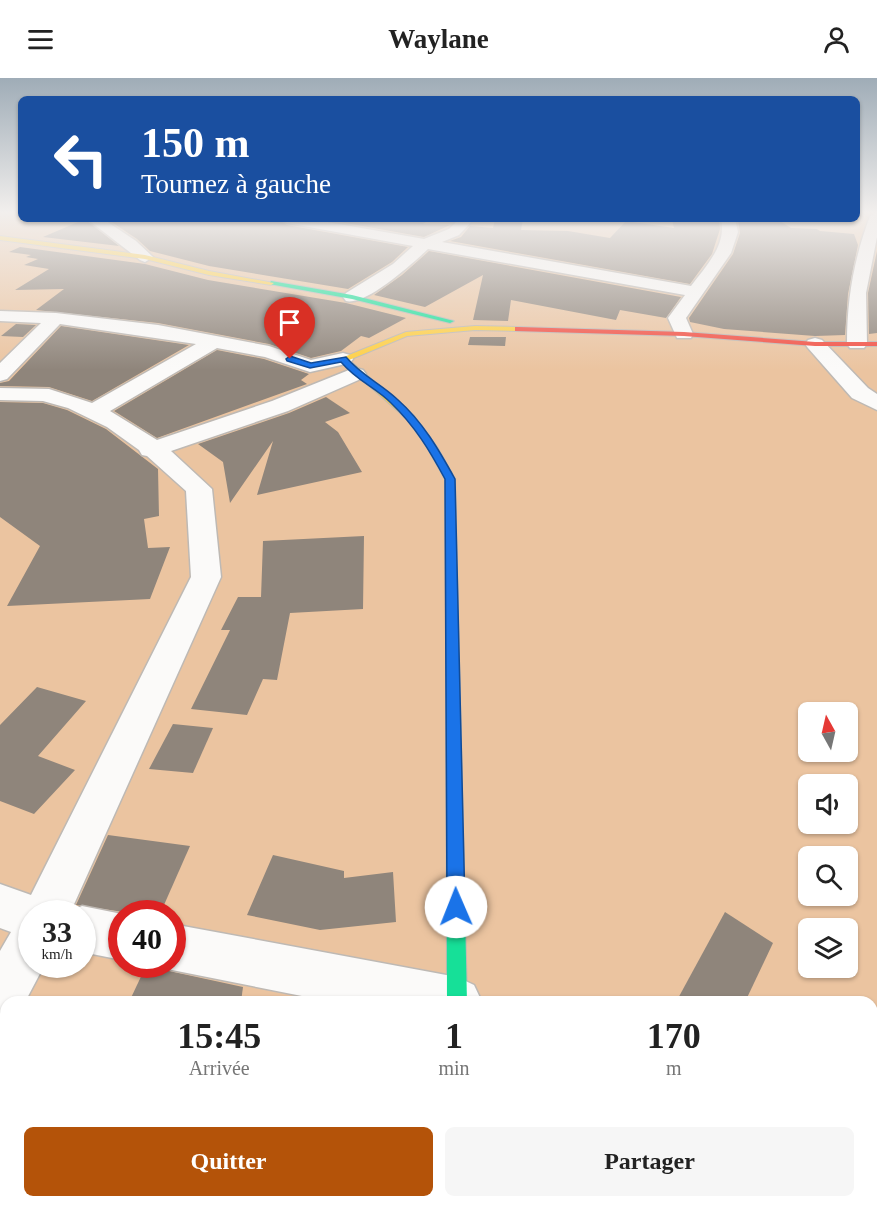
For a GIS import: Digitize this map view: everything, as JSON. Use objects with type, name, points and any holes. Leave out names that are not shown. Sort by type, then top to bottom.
[{"type":"street","points":[[176,265],[209,273],[352,297],[475,328]]},
{"type":"street","points":[[352,297],[402,265]]},
{"type":"street","points":[[541,265],[696,292]]},
{"type":"street","points":[[684,334],[677,318],[715,265]]},
{"type":"street","points":[[857,344],[855,302],[860,265]]},
{"type":"street","points":[[0,316],[56,318],[158,331],[269,352],[310,366],[350,367],[394,400],[428,438],[450,479],[457,996]]},
{"type":"street","points":[[0,375],[56,318]]},
{"type":"street","points":[[151,450],[280,406],[406,334],[475,328],[684,334],[815,344],[877,344]]},
{"type":"street","points":[[94,411],[213,342]]},
{"type":"street","points":[[815,344],[860,393],[877,403]]},
{"type":"street","points":[[0,394],[53,397],[94,411],[121,425],[199,489],[206,576],[53,900]]},
{"type":"street","points":[[0,906],[18,913]]},
{"type":"street","points":[[186,950],[426,996]]},
{"type":"street","points":[[1,996],[18,966]]},
{"type":"shaded area","points":[[0,265],[877,265],[877,996],[0,996]]},
{"type":"building","points":[[24,265],[148,265],[208,280],[346,303],[406,318],[369,338],[361,336],[341,351],[311,358],[269,344],[158,323],[36,310],[64,289],[15,290],[49,269]]},
{"type":"building","points":[[204,265],[388,265],[348,289]]},
{"type":"building","points":[[414,265],[504,265],[681,297],[666,318],[620,310],[616,320],[511,300],[508,321],[473,320],[483,275],[425,307],[374,295]]},
{"type":"building","points":[[582,265],[704,265],[690,284]]},
{"type":"building","points":[[726,265],[854,265],[848,294],[845,335],[815,336],[724,329],[690,322],[689,318]]},
{"type":"building","points":[[874,265],[877,265],[877,333],[869,334],[868,293]]},
{"type":"building","points":[[16,324],[36,325],[23,337],[1,336]]},
{"type":"building","points":[[61,326],[189,345],[92,401],[49,387],[0,386],[0,383],[9,381]]},
{"type":"building","points":[[470,337],[506,337],[505,346],[468,345]]},
{"type":"building","points":[[217,350],[264,359],[309,374],[301,380],[307,384],[157,438],[114,411]]},
{"type":"building","points":[[326,397],[350,413],[325,422],[338,432],[362,472],[257,495],[273,441],[230,503],[223,462],[198,444],[289,413]]},
{"type":"building","points":[[0,402],[43,403],[67,410],[106,429],[158,469],[159,516],[144,519],[148,548],[170,547],[150,599],[7,606],[40,546],[0,517]]},
{"type":"building","points":[[364,536],[363,609],[290,613],[277,680],[263,679],[247,715],[191,709],[230,630],[221,630],[238,597],[261,597],[263,541]]},
{"type":"building","points":[[37,687],[86,701],[38,756],[75,770],[34,814],[0,801],[0,725]]},
{"type":"building","points":[[173,724],[213,728],[193,773],[149,769]]},
{"type":"building","points":[[108,835],[190,846],[166,900],[108,900],[108,910],[96,908],[96,900],[78,900]]},
{"type":"building","points":[[273,855],[344,871],[344,878],[393,872],[396,922],[320,930],[247,915]]},
{"type":"building","points":[[725,912],[773,943],[748,996],[679,996]]},
{"type":"building","points":[[186,975],[243,987],[242,996],[132,996],[140,978],[186,978]]},
{"type":"traffic: fast","points":[[271,283],[352,297],[450,321]]},
{"type":"traffic: fast","points":[[452,615],[457,996]]},
{"type":"traffic: slow","points":[[176,265],[209,273],[271,283]]},
{"type":"traffic: slow","points":[[452,615],[450,479],[432,447],[411,418],[343,359],[406,334],[475,328],[518,329]]},
{"type":"traffic: jam","points":[[518,329],[684,334],[815,344],[877,344]]},
{"type":"route","points":[[290,359],[310,366],[343,359],[356,374],[394,400],[428,438],[450,479],[456,907]]}]
